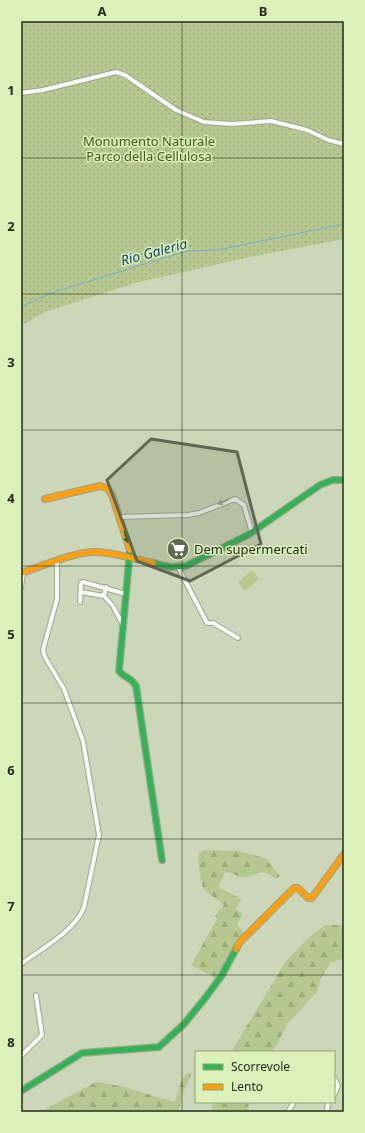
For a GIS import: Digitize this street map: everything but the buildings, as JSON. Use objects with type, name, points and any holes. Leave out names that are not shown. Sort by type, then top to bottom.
[{"type":"street","points":[[21,93],[43,90],[116,72],[125,76],[176,110],[204,122],[232,124],[271,121],[307,130],[332,142],[344,144]]},
{"type":"street","points":[[21,586],[22,573],[94,552],[178,567],[192,564],[252,533],[317,487],[329,481],[344,480]]},
{"type":"street","points":[[46,499],[103,486],[112,494],[120,517],[131,552],[131,558],[118,671],[122,676],[131,678],[136,686],[162,860]]},
{"type":"street","points":[[120,517],[188,515],[198,513],[235,499],[244,505],[252,533]]},
{"type":"street","points":[[21,964],[66,930],[80,916],[84,907],[100,839],[83,741],[64,689],[43,653],[47,632],[57,599],[57,562]]},
{"type":"street","points":[[178,567],[207,623],[213,623],[238,638]]},
{"type":"street","points":[[80,602],[81,583],[83,582],[126,594]]},
{"type":"street","points":[[104,596],[106,588]]},
{"type":"street","points":[[81,592],[104,596],[113,606],[123,625]]},
{"type":"street","points":[[21,1090],[82,1053],[104,1050],[159,1047],[184,1024],[206,997],[222,975],[242,940],[294,888],[298,888],[308,898],[312,898],[344,854]]},
{"type":"street","points":[[21,1056],[42,1035],[36,995]]},
{"type":"street","points":[[335,1079],[338,1086],[335,1093]]},
{"type":"street","points":[[288,1112],[293,1103]]},
{"type":"highlighted area","points":[[151,439],[237,452],[261,544],[190,581],[137,561],[107,480]]},
{"type":"green space","name":"Monumento Naturale Parco della Cellulosa","points":[[21,21],[344,21],[344,239],[250,257],[135,283],[45,312],[21,326]]},
{"type":"green space","points":[[252,570],[259,579],[245,591],[238,582]]},
{"type":"green space","points":[[204,850],[238,851],[265,858],[280,876],[276,879],[261,872],[248,877],[243,877],[225,872],[218,887],[241,899],[236,909],[243,914],[237,924],[245,934],[218,979],[191,965],[217,919],[215,916],[224,905],[203,889],[198,862],[199,853]]},
{"type":"green space","points":[[325,925],[344,925],[344,962],[342,959],[330,963],[320,980],[317,992],[288,1023],[274,1051],[232,1051],[286,961],[308,938]]},
{"type":"green space","points":[[190,1072],[191,1075],[183,1093],[178,1112],[40,1112],[96,1082],[121,1086],[175,1102],[182,1079]]},
{"type":"green space","points":[[213,1103],[249,1103],[248,1112],[212,1112]]},
{"type":"waterway","name":"Rio Galeria","points":[[21,307],[51,293],[187,251],[218,250],[344,224]]},
{"type":"traffic: fast","points":[[153,563],[170,567],[186,566],[248,535],[320,485],[333,480],[344,480]]},
{"type":"traffic: fast","points":[[130,550],[119,671],[136,686],[162,860]]},
{"type":"traffic: fast","points":[[21,1091],[82,1053],[159,1047],[184,1024],[206,997],[222,975],[236,949]]},
{"type":"traffic: slow","points":[[45,499],[100,486],[107,488],[112,495],[130,550]]},
{"type":"traffic: slow","points":[[21,573],[77,554],[95,552],[109,553],[153,563]]},
{"type":"traffic: slow","points":[[236,949],[240,942],[294,888],[298,888],[308,898],[312,898],[344,854]]},
{"type":"place","name":"Dem supermercati","points":[[178,549]]}]
